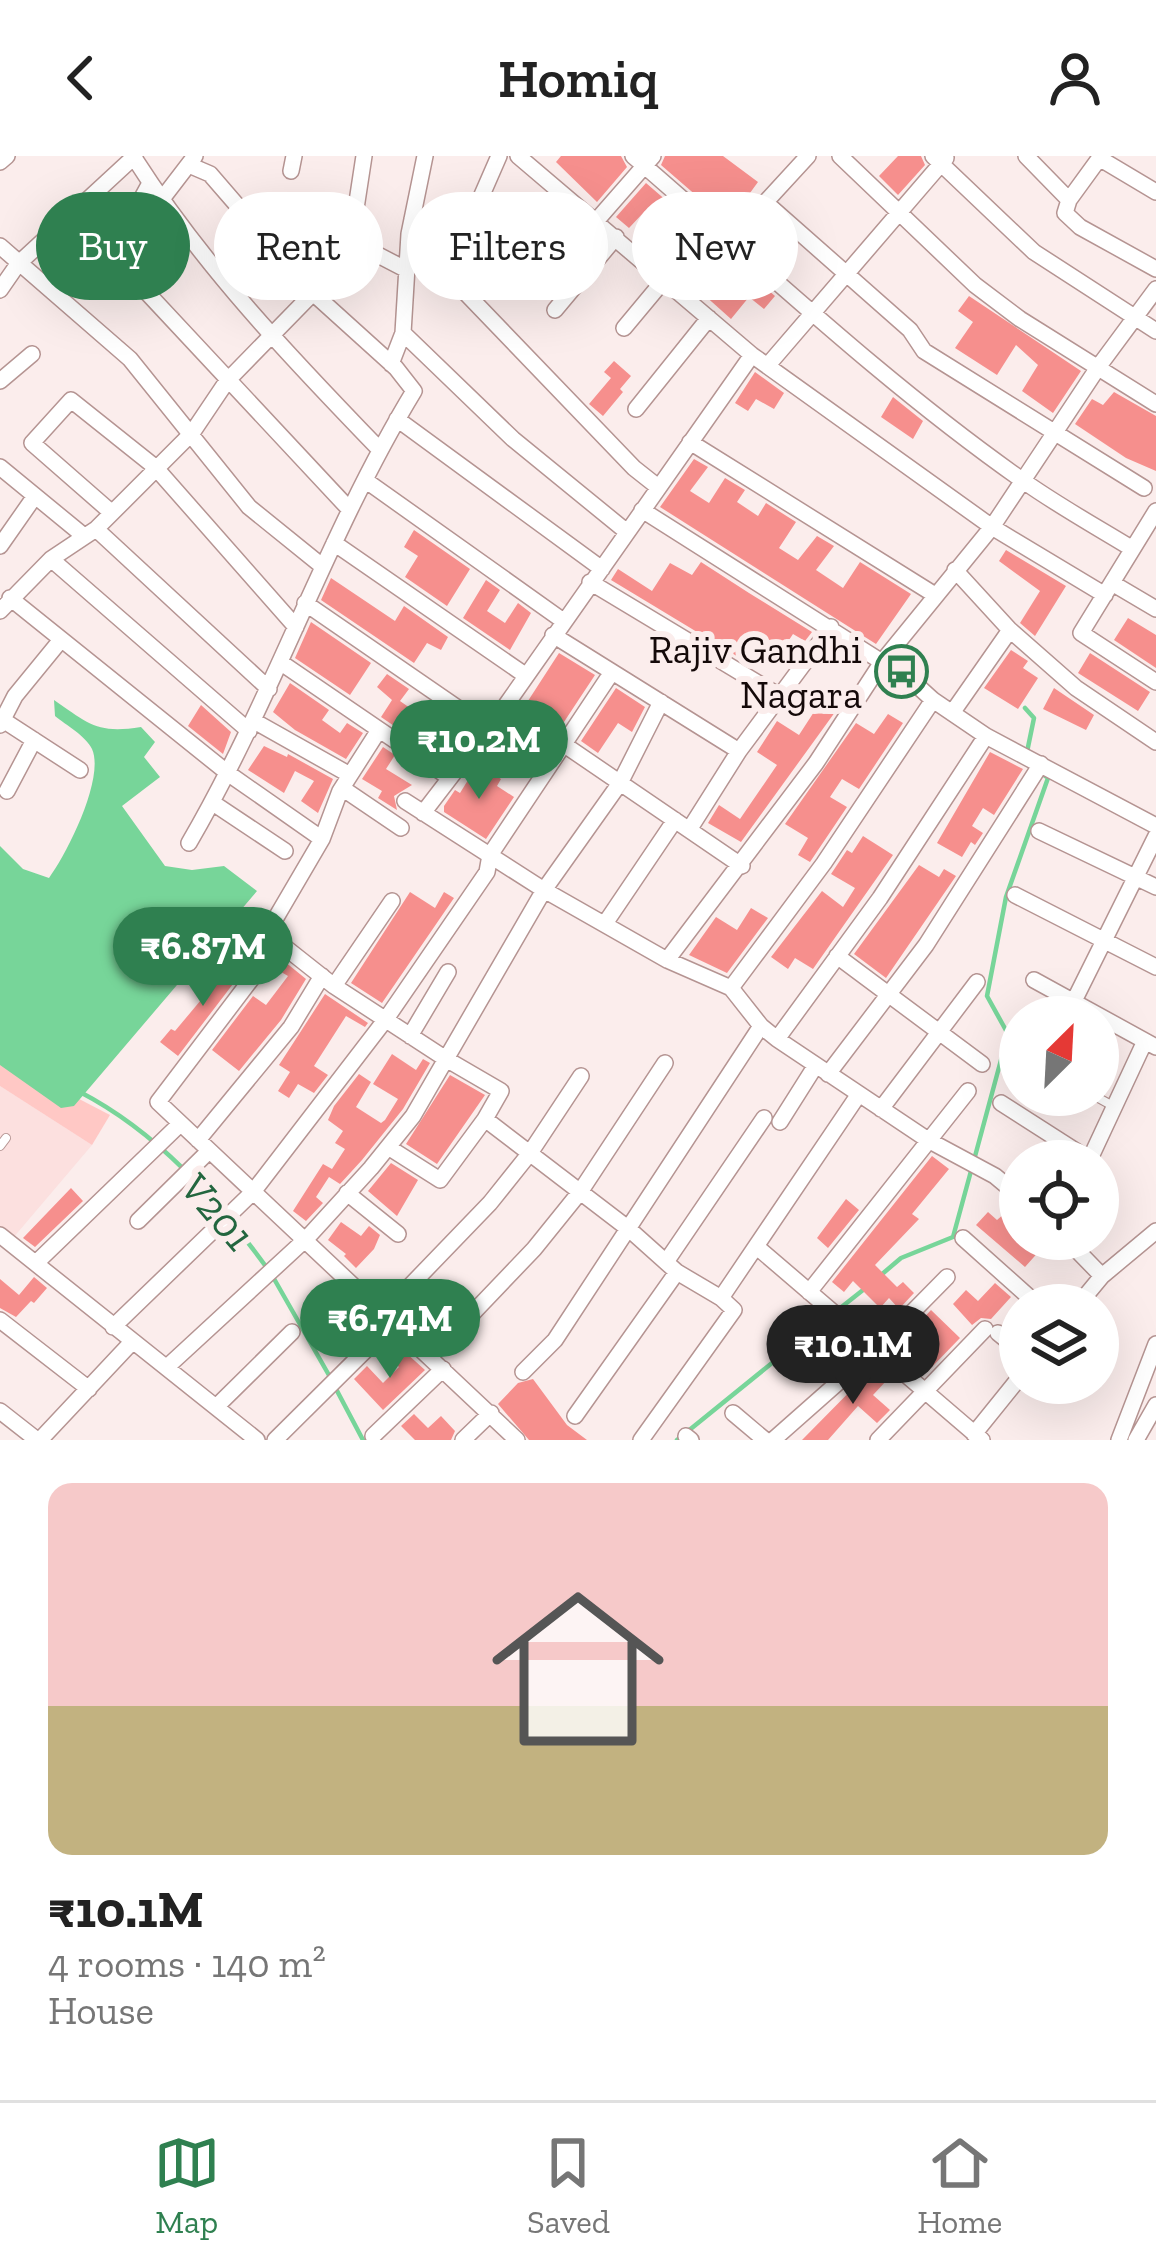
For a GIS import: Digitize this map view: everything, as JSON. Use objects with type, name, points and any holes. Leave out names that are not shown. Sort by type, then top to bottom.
[{"type":"street","points":[[0,162],[8,156]]},
{"type":"street","points":[[0,290],[18,264],[134,156],[156,192]]},
{"type":"street","points":[[364,156],[351,241],[407,270],[403,333],[391,364]]},
{"type":"street","points":[[417,192],[425,156]]},
{"type":"street","points":[[483,192],[499,156]]},
{"type":"street","points":[[518,156],[559,192]]},
{"type":"street","points":[[774,192],[808,156]]},
{"type":"street","points":[[840,156],[1002,306],[1156,404]]},
{"type":"street","points":[[1026,156],[1069,200]]},
{"type":"street","points":[[1156,192],[1100,157],[1065,213],[1080,227],[1156,269]]},
{"type":"street","points":[[768,365],[900,214],[941,158],[1034,252],[1156,331]]},
{"type":"street","points":[[608,206],[644,159],[677,192]]},
{"type":"street","points":[[168,192],[192,161],[226,192]]},
{"type":"street","points":[[150,183],[111,254],[350,510]]},
{"type":"street","points":[[608,230],[632,251]]},
{"type":"street","points":[[798,232],[910,330],[924,351],[1150,492]]},
{"type":"street","points":[[190,236],[270,337],[380,450]]},
{"type":"street","points":[[556,310],[616,237]]},
{"type":"street","points":[[0,246],[130,359],[249,507],[322,566]]},
{"type":"street","points":[[668,960],[817,763],[882,662],[992,527],[1156,289]]},
{"type":"street","points":[[306,300],[226,381],[192,433],[112,513],[52,559],[5,604],[60,640],[229,774],[322,839]]},
{"type":"street","points":[[189,843],[229,774],[322,566],[414,391],[321,300]]},
{"type":"street","points":[[478,300],[658,488]]},
{"type":"street","points":[[624,328],[647,300]]},
{"type":"street","points":[[688,300],[752,355],[992,527],[1156,609]]},
{"type":"street","points":[[797,300],[899,387],[1023,481],[1131,548]]},
{"type":"street","points":[[636,409],[709,318]]},
{"type":"street","points":[[403,333],[513,439],[627,532]]},
{"type":"street","points":[[0,381],[32,354]]},
{"type":"street","points":[[423,813],[506,705],[752,355]]},
{"type":"street","points":[[112,513],[32,443],[71,400],[155,467],[296,627]]},
{"type":"street","points":[[398,418],[596,576],[781,698]]},
{"type":"street","points":[[690,442],[935,595]]},
{"type":"street","points":[[0,467],[90,532],[269,689]]},
{"type":"street","points":[[365,480],[612,673],[739,752]]},
{"type":"street","points":[[0,546],[35,496]]},
{"type":"street","points":[[642,510],[882,662],[902,670],[933,700],[986,736],[1156,826]]},
{"type":"street","points":[[1153,521],[1131,548],[1081,633],[1156,682]]},
{"type":"street","points":[[334,543],[525,675]]},
{"type":"street","points":[[52,559],[251,726],[346,782],[401,828]]},
{"type":"street","points":[[955,571],[1010,630],[1076,688],[1156,742]]},
{"type":"street","points":[[305,603],[488,729]]},
{"type":"street","points":[[606,922],[831,627]]},
{"type":"street","points":[[952,713],[1010,630]]},
{"type":"street","points":[[60,640],[1,721],[80,770]]},
{"type":"street","points":[[280,662],[450,778]]},
{"type":"street","points":[[113,1327],[253,1192],[386,1019],[487,872],[490,855],[612,673]]},
{"type":"street","points":[[731,988],[824,863],[933,700]]},
{"type":"street","points":[[167,1367],[307,1238],[413,1116],[544,890],[620,783],[661,702]]},
{"type":"street","points":[[506,705],[742,866]]},
{"type":"street","points":[[379,730],[346,782],[322,839],[268,933],[328,981],[501,1091],[440,1180],[388,1147]]},
{"type":"street","points":[[777,1039],[880,898],[986,736]]},
{"type":"street","points":[[8,791],[34,740]]},
{"type":"street","points":[[575,1416],[772,1120],[890,994],[951,907],[1034,763]]},
{"type":"street","points":[[405,800],[544,890],[668,960],[731,988],[777,1039],[999,1182]]},
{"type":"street","points":[[213,803],[285,851]]},
{"type":"street","points":[[1039,831],[1156,887]]},
{"type":"street","points":[[1076,996],[1156,836]]},
{"type":"street","points":[[1015,896],[1156,967]]},
{"type":"street","points":[[138,1221],[187,1173],[291,1027],[392,901]]},
{"type":"street","points":[[837,956],[982,1064]]},
{"type":"street","points":[[259,969],[158,1102],[517,1440]]},
{"type":"street","points":[[410,1036],[448,972]]},
{"type":"street","points":[[1034,980],[1061,996]]},
{"type":"street","points":[[880,1109],[977,982]]},
{"type":"street","points":[[524,1372],[555,1340],[761,1026]]},
{"type":"street","points":[[1119,1027],[1150,1044],[1119,1096]]},
{"type":"street","points":[[470,1316],[580,1192],[665,1063]]},
{"type":"street","points":[[275,1440],[339,1376],[490,1203],[530,1154],[581,1076]]},
{"type":"street","points":[[809,1292],[968,1091]]},
{"type":"street","points":[[721,1298],[860,1094]]},
{"type":"street","points":[[1021,1116],[1058,1140]]},
{"type":"street","points":[[485,1119],[672,1267],[734,1310],[640,1440]]},
{"type":"street","points":[[37,1262],[180,1124]]},
{"type":"street","points":[[347,1193],[398,1234]]},
{"type":"street","points":[[1095,1284],[1156,1231]]},
{"type":"street","points":[[0,1235],[257,1440]]},
{"type":"street","points":[[963,1238],[1014,1284]]},
{"type":"street","points":[[758,1247],[973,1433]]},
{"type":"street","points":[[1086,1260],[1102,1276]]},
{"type":"street","points":[[734,1413],[769,1440],[876,1349],[947,1277]]},
{"type":"street","points":[[0,1320],[89,1389]]},
{"type":"street","points":[[878,1440],[992,1331],[999,1336]]},
{"type":"street","points":[[216,1407],[292,1332]]},
{"type":"street","points":[[0,1411],[38,1440],[132,1342]]},
{"type":"street","points":[[1119,1440],[1156,1344]]},
{"type":"street","points":[[373,1436],[443,1369]]},
{"type":"street","points":[[953,1440],[973,1433],[999,1402]]},
{"type":"street","points":[[1136,1440],[1156,1405]]},
{"type":"street","points":[[463,1440],[491,1413]]},
{"type":"shaded area","points":[[54,700],[94,725],[141,727],[155,742],[144,757],[160,777],[122,806],[165,866],[192,870],[224,866],[257,891],[74,1106],[61,1108],[0,1065],[0,846],[23,869],[49,878],[74,834],[93,778],[92,749],[55,716]]},
{"type":"shaded area","points":[[0,1058],[110,1115],[92,1145],[0,1086]]},
{"type":"shaded area","points":[[0,1086],[92,1145],[13,1238],[0,1228]]},
{"type":"building","points":[[561,156],[621,156],[627,167],[606,192],[587,192],[556,162]]},
{"type":"building","points":[[665,156],[723,156],[758,182],[751,192],[692,192],[661,165]]},
{"type":"building","points":[[898,156],[921,156],[925,165],[898,195],[879,176]]},
{"type":"building","points":[[632,199],[632,225],[629,228],[616,217]]},
{"type":"building","points":[[969,296],[1081,371],[1053,413],[1022,391],[1038,365],[1016,345],[997,375],[955,348],[973,322],[958,311]]},
{"type":"building","points":[[710,300],[747,300],[731,319]]},
{"type":"building","points":[[614,361],[631,376],[603,416],[589,404],[611,378],[604,372]]},
{"type":"building","points":[[755,372],[784,393],[774,409],[756,399],[748,411],[735,403]]},
{"type":"building","points":[[1114,392],[1156,416],[1156,471],[1126,458],[1075,424],[1092,399],[1103,405]]},
{"type":"building","points":[[893,397],[923,421],[913,439],[881,417]]},
{"type":"building","points":[[694,459],[708,467],[690,491],[709,503],[725,478],[745,490],[737,502],[758,516],[766,503],[796,522],[779,548],[798,560],[817,536],[834,546],[816,570],[843,588],[860,562],[911,594],[876,644],[660,507]]},
{"type":"building","points":[[414,530],[470,569],[447,606],[405,577],[418,556],[404,547]]},
{"type":"building","points":[[1006,550],[1066,586],[1035,636],[1020,623],[1040,591],[999,561]]},
{"type":"building","points":[[701,562],[812,632],[805,641],[793,634],[783,649],[762,635],[745,661],[611,580],[618,569],[652,591],[670,563],[692,575]]},
{"type":"building","points":[[331,578],[395,621],[404,606],[448,637],[441,650],[427,643],[414,663],[321,600]]},
{"type":"building","points":[[486,580],[500,590],[487,611],[505,623],[518,603],[531,613],[510,650],[463,618]]},
{"type":"building","points":[[1128,618],[1156,635],[1156,668],[1114,640]]},
{"type":"building","points":[[311,622],[371,663],[350,695],[295,658]]},
{"type":"building","points":[[1011,650],[1028,661],[1023,668],[1038,678],[1018,709],[984,688]]},
{"type":"building","points":[[559,653],[595,675],[560,728],[526,704]]},
{"type":"building","points":[[1090,653],[1150,692],[1138,711],[1078,673]]},
{"type":"building","points":[[387,674],[409,689],[400,701],[427,720],[435,707],[463,727],[454,741],[460,745],[447,762],[381,717],[392,700],[377,687]]},
{"type":"building","points":[[290,683],[329,710],[322,720],[340,733],[347,723],[363,733],[346,759],[273,712]]},
{"type":"building","points":[[616,688],[645,707],[632,732],[618,723],[598,753],[581,741]]},
{"type":"building","points":[[1054,688],[1094,715],[1086,730],[1043,709]]},
{"type":"building","points":[[823,698],[838,708],[741,842],[708,823],[719,805],[740,819],[777,765],[757,752],[777,721],[799,735]]},
{"type":"building","points":[[201,705],[231,732],[223,754],[188,726]]},
{"type":"building","points":[[888,714],[903,723],[859,789],[842,779],[830,797],[847,807],[810,862],[798,855],[808,838],[785,824],[856,723],[874,734]]},
{"type":"building","points":[[509,722],[547,748],[531,772],[494,748]]},
{"type":"building","points":[[264,746],[333,779],[318,813],[301,801],[314,781],[295,771],[284,793],[248,770]]},
{"type":"building","points":[[383,747],[395,755],[386,769],[412,785],[394,796],[397,810],[378,798],[382,791],[362,779]]},
{"type":"building","points":[[990,752],[1023,769],[994,815],[983,808],[972,826],[983,833],[962,857],[937,843]]},
{"type":"building","points":[[478,764],[501,779],[497,786],[514,797],[486,839],[444,812],[455,790],[460,793]]},
{"type":"building","points":[[863,836],[893,855],[813,969],[795,958],[788,969],[771,957],[822,891],[843,907],[855,888],[831,874]]},
{"type":"building","points":[[919,865],[939,877],[944,869],[956,876],[886,978],[854,954]]},
{"type":"building","points":[[410,892],[435,908],[444,892],[454,898],[382,1003],[351,983]]},
{"type":"building","points":[[751,908],[768,918],[727,973],[689,955],[716,917],[737,930]]},
{"type":"building","points":[[257,939],[306,979],[281,1020],[239,1071],[212,1050],[253,996],[266,1005],[288,976],[249,953]]},
{"type":"building","points":[[238,955],[249,963],[178,1056],[160,1042],[219,984]]},
{"type":"building","points":[[325,994],[368,1023],[365,1027],[346,1016],[314,1066],[328,1075],[314,1093],[298,1084],[289,1098],[278,1091],[290,1072],[279,1065]]},
{"type":"building","points":[[392,1054],[416,1070],[423,1059],[430,1063],[403,1109],[362,1160],[340,1184],[329,1177],[316,1197],[323,1203],[306,1221],[293,1211],[323,1164],[332,1169],[345,1149],[335,1143],[343,1131],[328,1120],[334,1106],[359,1074],[371,1082],[356,1107],[381,1123],[385,1120],[398,1099],[373,1084]]},
{"type":"building","points":[[450,1075],[485,1095],[437,1164],[406,1144]]},
{"type":"building","points":[[932,1156],[949,1169],[912,1214],[919,1219],[875,1265],[897,1287],[903,1282],[914,1293],[899,1309],[889,1298],[880,1308],[853,1281],[844,1292],[832,1282]]},
{"type":"building","points":[[391,1163],[418,1180],[397,1216],[368,1191]]},
{"type":"building","points":[[71,1188],[83,1201],[35,1247],[23,1238]]},
{"type":"building","points":[[846,1199],[859,1210],[828,1248],[817,1238]]},
{"type":"building","points":[[988,1212],[997,1220],[999,1245],[976,1225]]},
{"type":"building","points":[[341,1222],[361,1236],[369,1226],[380,1235],[356,1268],[328,1240]]},
{"type":"building","points":[[34,1277],[47,1288],[34,1303],[16,1317],[0,1308],[0,1279],[19,1295]]},
{"type":"building","points":[[995,1283],[999,1286],[999,1310],[991,1319],[981,1318],[972,1325],[953,1304],[966,1290],[978,1301]]},
{"type":"building","points":[[931,1310],[960,1338],[927,1372],[898,1345]]},
{"type":"building","points":[[405,1352],[425,1370],[383,1410],[354,1379],[367,1366],[383,1383],[399,1367],[394,1362]]},
{"type":"building","points":[[874,1367],[888,1379],[873,1395],[890,1410],[877,1423],[858,1406],[828,1440],[802,1440]]},
{"type":"building","points":[[533,1379],[567,1425],[587,1440],[529,1440],[498,1404],[518,1383]]},
{"type":"building","points":[[414,1414],[428,1428],[441,1416],[455,1431],[451,1440],[415,1440],[401,1426]]},
{"type":"waterway","points":[[1025,708],[1034,718],[1027,752]]},
{"type":"waterway","points":[[974,1160],[1008,1034],[987,996],[1006,897],[1048,778],[1041,773]]},
{"type":"waterway","name":"V201","points":[[80,1092],[135,1127],[184,1169],[267,1268]]},
{"type":"waterway","points":[[881,1275],[901,1258],[953,1237],[971,1171]]},
{"type":"waterway","name":"V201","points":[[273,1277],[330,1377]]},
{"type":"waterway","points":[[839,1309],[863,1290]]},
{"type":"waterway","points":[[677,1440],[830,1316]]},
{"type":"waterway","name":"V201","points":[[335,1387],[363,1440]]},
{"type":"place","name":"Rajiv Gandhi Nagara","points":[[901,671]]}]
